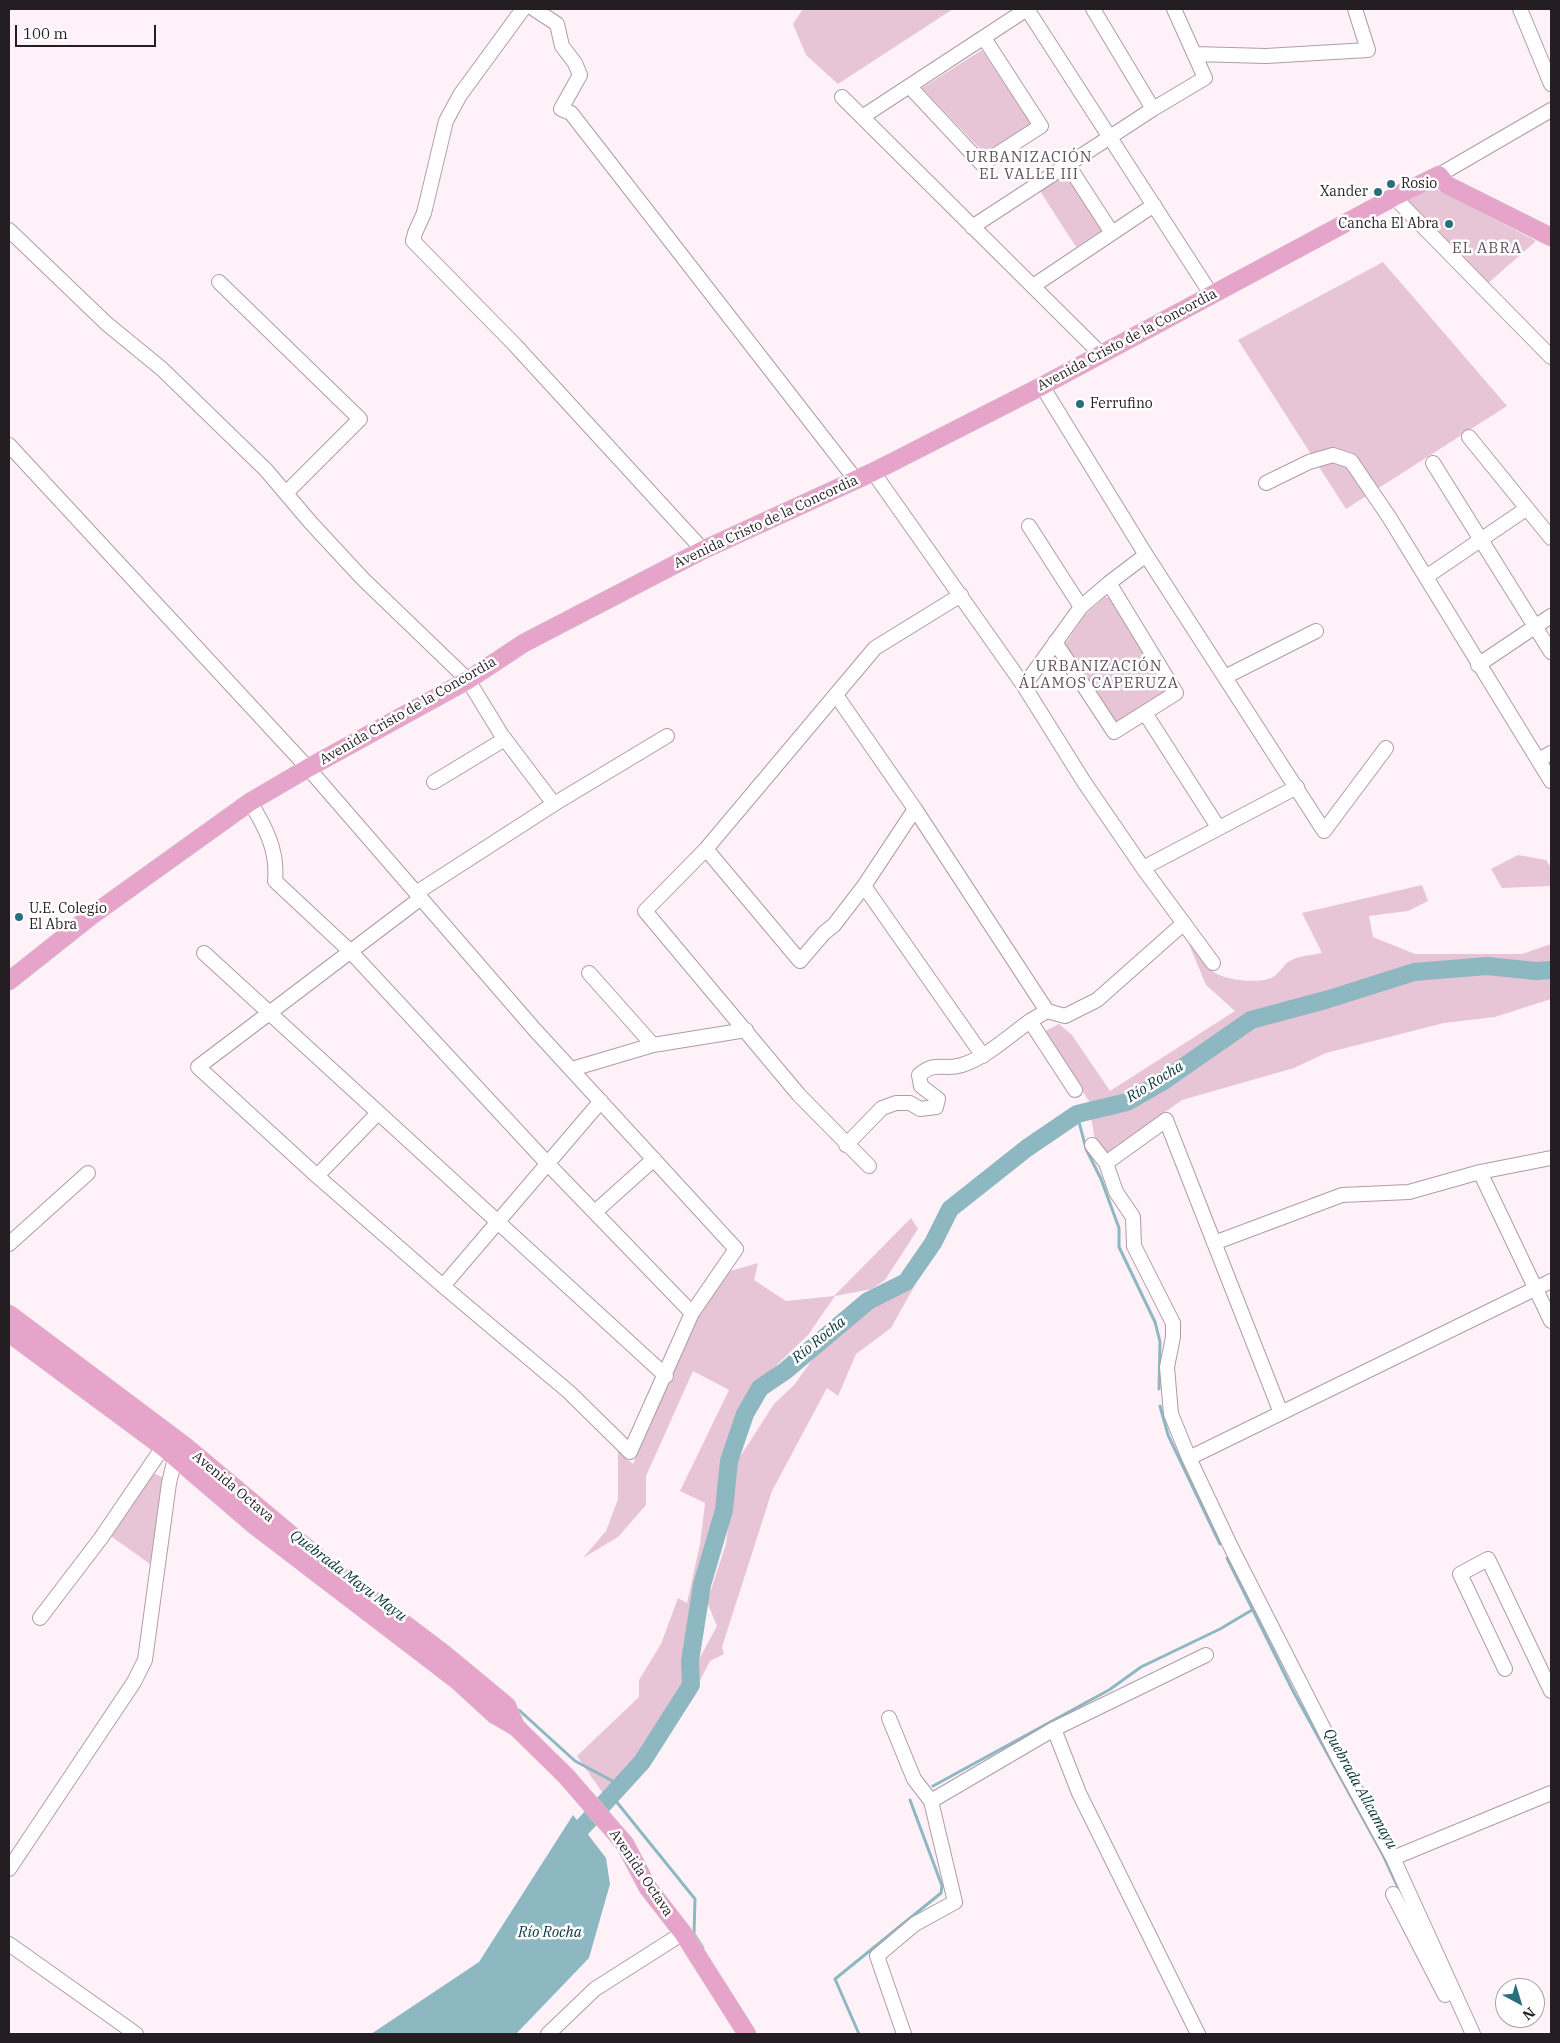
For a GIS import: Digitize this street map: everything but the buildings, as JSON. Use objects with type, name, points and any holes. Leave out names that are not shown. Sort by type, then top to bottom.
[{"type":"main road","name":"Avenida Cristo de la Concordia","points":[[9,981],[99,911],[250,802],[468,680],[524,643],[704,550],[873,472],[1042,386],[1211,294],[1438,175]]},
{"type":"main road","points":[[1438,175],[1447,185],[1551,237]]},
{"type":"main road","name":"Avenida Octava","points":[[9,1314],[174,1451]]},
{"type":"main road","name":"Avenida Octava","points":[[9,1333],[174,1451],[333,1570],[443,1653],[507,1706],[516,1727],[566,1776],[625,1844],[648,1888],[683,1933],[747,2034]]},
{"type":"street","points":[[523,9],[460,95],[446,121],[424,213],[414,233],[413,241],[515,345],[704,550]]},
{"type":"street","points":[[534,9],[557,24],[562,46],[575,63],[580,74],[561,109],[571,114],[856,480]]},
{"type":"street","points":[[862,117],[1027,9],[1211,294]]},
{"type":"street","points":[[1093,9],[1153,109]]},
{"type":"street","points":[[972,227],[1153,109],[1205,78],[1174,9]]},
{"type":"street","points":[[1194,54],[1266,56],[1368,50],[1355,9]]},
{"type":"street","points":[[1520,9],[1551,84]]},
{"type":"street","points":[[910,87],[982,164],[1041,126],[984,38]]},
{"type":"street","points":[[842,97],[1102,354]]},
{"type":"street","name":"Avenida Cristo de la Concordia","points":[[1438,175],[1551,110]]},
{"type":"street","points":[[1068,165],[1112,233]]},
{"type":"street","points":[[1394,197],[1551,357]]},
{"type":"street","points":[[1033,286],[1154,205]]},
{"type":"street","points":[[9,230],[107,324],[162,369],[266,470],[311,523],[363,578],[468,680],[506,740],[554,804]]},
{"type":"street","points":[[219,282],[360,419],[286,493]]},
{"type":"street","points":[[1042,386],[1146,555],[1324,831],[1386,748]]},
{"type":"street","points":[[1469,437],[1551,538]]},
{"type":"street","points":[[9,445],[308,768],[418,896],[736,1249],[692,1313],[666,1376],[630,1452],[569,1392],[443,1286],[317,1176],[198,1068],[351,952],[418,896],[554,804],[668,736]]},
{"type":"street","points":[[1266,483],[1309,462],[1333,455],[1351,461],[1389,517],[1478,665],[1551,781]]},
{"type":"street","points":[[1433,464],[1551,652]]},
{"type":"street","points":[[873,472],[1024,686],[1084,782],[1143,868],[1213,963]]},
{"type":"street","points":[[1426,577],[1526,508]]},
{"type":"street","points":[[1029,526],[1081,608]]},
{"type":"street","points":[[1024,686],[1081,608],[1109,583],[1146,555]]},
{"type":"street","points":[[1056,642],[1114,732],[1176,693],[1109,583]]},
{"type":"street","points":[[869,1166],[846,1145],[799,1095],[645,911],[706,849],[875,648],[961,595]]},
{"type":"street","points":[[1478,665],[1551,616]]},
{"type":"street","points":[[1225,677],[1316,631]]},
{"type":"street","points":[[836,695],[915,809],[1047,1011],[1065,1016],[1097,1000],[1184,923]]},
{"type":"street","points":[[1145,712],[1218,827]]},
{"type":"street","points":[[434,782],[506,740]]},
{"type":"street","points":[[1539,760],[1551,753]]},
{"type":"street","points":[[1143,868],[1218,827],[1297,788]]},
{"type":"street","points":[[250,802],[266,829],[277,862],[275,881],[351,952],[546,1162],[692,1313]]},
{"type":"street","points":[[706,849],[800,961],[824,933],[834,925],[864,886],[915,809]]},
{"type":"street","points":[[864,886],[983,1056]]},
{"type":"street","points":[[204,953],[666,1376]]},
{"type":"street","points":[[589,972],[653,1045]]},
{"type":"street","points":[[846,1145],[882,1108],[896,1103],[910,1103],[920,1109],[936,1107],[938,1099],[921,1086],[919,1075],[930,1066],[962,1066],[983,1056],[1030,1021],[1047,1011]]},
{"type":"street","points":[[1030,1021],[1075,1090]]},
{"type":"street","points":[[572,1069],[653,1045],[746,1030]]},
{"type":"street","points":[[443,1286],[498,1224],[546,1162],[601,1101]]},
{"type":"street","points":[[317,1176],[378,1113]]},
{"type":"street","points":[[1106,1163],[1166,1120],[1281,1413]]},
{"type":"street","points":[[1092,1145],[1106,1163],[1116,1192],[1133,1217],[1134,1246],[1173,1323],[1173,1337],[1167,1367],[1171,1414],[1189,1458],[1284,1650],[1393,1858],[1463,2034]]},
{"type":"street","points":[[1214,1243],[1342,1195],[1409,1192],[1480,1172],[1551,1158]]},
{"type":"street","points":[[595,1212],[654,1159]]},
{"type":"street","points":[[1480,1172],[1551,1321]]},
{"type":"street","points":[[9,1244],[88,1173]]},
{"type":"street","points":[[1189,1458],[1551,1281]]},
{"type":"street","points":[[40,1618],[100,1538],[174,1451]]},
{"type":"street","points":[[9,1869],[134,1682],[145,1660],[174,1451]]},
{"type":"street","points":[[1505,1669],[1460,1574],[1488,1559],[1551,1691]]},
{"type":"street","points":[[931,1801],[1054,1729],[1206,1655]]},
{"type":"street","points":[[889,1718],[914,1779],[931,1801],[955,1902],[915,1924],[877,1956],[904,2034]]},
{"type":"street","points":[[1054,1729],[1079,1793],[1198,2034]]},
{"type":"street","points":[[1393,1858],[1551,1793]]},
{"type":"street","points":[[1393,1894],[1432,1973],[1440,1982],[1463,2034]]},
{"type":"street","points":[[548,2034],[595,1990],[683,1933]]},
{"type":"street","points":[[9,1944],[136,2034]]},
{"type":"shaded area","points":[[803,9],[953,9],[838,84],[806,55],[793,24]]},
{"type":"shaded area","points":[[982,50],[1033,127],[987,156],[922,88]]},
{"type":"shaded area","points":[[1066,175],[1102,230],[1076,247],[1040,191]]},
{"type":"shaded area","points":[[1430,186],[1536,241],[1486,285],[1403,202]]},
{"type":"shaded area","points":[[1383,262],[1507,406],[1346,509],[1238,340]]},
{"type":"shaded area","points":[[1105,597],[1111,598],[1166,687],[1163,695],[1119,723],[1111,720],[1065,644],[1086,614]]},
{"type":"shaded area","points":[[1518,855],[1546,860],[1551,868],[1551,886],[1502,888],[1491,869]]},
{"type":"shaded area","points":[[1422,885],[1428,901],[1408,911],[1369,916],[1373,937],[1415,954],[1522,954],[1551,944],[1551,962],[1523,964],[1491,959],[1416,966],[1247,1015],[1144,1086],[1123,1096],[1090,1103],[1045,1031],[1059,1024],[1072,1035],[1110,1091],[1235,1011],[1206,985],[1185,935],[1204,962],[1216,973],[1231,979],[1265,980],[1273,977],[1292,960],[1322,953],[1302,913]]},
{"type":"shaded area","points":[[1485,970],[1531,976],[1551,974],[1551,999],[1495,1017],[1444,1023],[1326,1053],[1294,1068],[1182,1100],[1106,1154],[1095,1141],[1091,1116],[1132,1105],[1255,1023],[1414,978]]},
{"type":"shaded area","points":[[911,1218],[918,1229],[885,1280],[872,1289],[835,1296],[808,1335],[758,1383],[739,1409],[724,1458],[716,1509],[691,1609],[684,1663],[684,1686],[636,1759],[604,1795],[577,1756],[639,1697],[639,1680],[661,1644],[678,1598],[687,1603],[700,1544],[705,1503],[680,1491],[729,1390],[693,1371],[646,1476],[646,1505],[618,1537],[583,1558],[606,1531],[618,1499],[618,1451],[633,1464],[688,1332],[720,1274],[758,1263],[754,1280],[786,1301],[834,1296]]},
{"type":"shaded area","points":[[915,1285],[891,1328],[856,1354],[838,1396],[827,1388],[772,1491],[722,1647],[724,1654],[710,1661],[698,1684],[697,1663],[717,1626],[707,1602],[726,1544],[736,1463],[774,1404],[795,1384],[817,1353],[870,1308]]},
{"type":"shaded area","points":[[151,1472],[164,1478],[150,1564],[108,1534]]},
{"type":"water","name":"Río Rocha","points":[[573,1815],[606,1858],[610,1884],[589,1958],[516,2034],[371,2034],[479,1962]]},
{"type":"waterway","name":"Río Rocha","points":[[567,1844],[642,1762],[691,1685],[690,1661],[702,1585],[724,1510],[729,1461],[745,1414],[760,1388],[785,1371],[868,1301],[906,1282],[933,1243],[950,1209],[1027,1148],[1077,1114],[1127,1102],[1162,1082],[1251,1020],[1329,999],[1414,972],[1487,966],[1536,971],[1551,970]]},
{"type":"waterway","name":"Quebrada Allcamayu","points":[[1077,1114],[1086,1149],[1101,1179],[1119,1228],[1119,1247],[1155,1322],[1160,1342],[1159,1389]]},
{"type":"waterway","name":"Quebrada Allcamayu","points":[[1160,1406],[1168,1435],[1220,1544]]},
{"type":"waterway","name":"Quebrada Allcamayu","points":[[1227,1558],[1293,1691],[1383,1855],[1408,1909]]},
{"type":"waterway","points":[[933,1786],[1109,1690],[1141,1667],[1220,1629],[1252,1610]]},
{"type":"waterway","name":"Quebrada Mayu Mayu","points":[[519,1710],[575,1761],[620,1785]]},
{"type":"waterway","points":[[611,1795],[695,1899],[694,1934],[703,1948]]},
{"type":"waterway","points":[[859,2034],[835,1979],[941,1893],[942,1886],[910,1800]]},
{"type":"place","name":"Rosio","points":[[1391,184]]},
{"type":"place","name":"Xander","points":[[1378,192]]},
{"type":"place","name":"Cancha El Abra","points":[[1449,224]]},
{"type":"place","name":"Ferrufino","points":[[1080,404]]},
{"type":"place","name":"U.E. Colegio El Abra","points":[[19,917]]},
{"type":"district","name":"URBANIZACIÓN EL VALLE III","points":[[1029,166]]},
{"type":"district","name":"EL ABRA","points":[[1487,249]]},
{"type":"district","name":"URBANIZACIÓN ÁLAMOS CAPERUZA","points":[[1099,676]]}]
